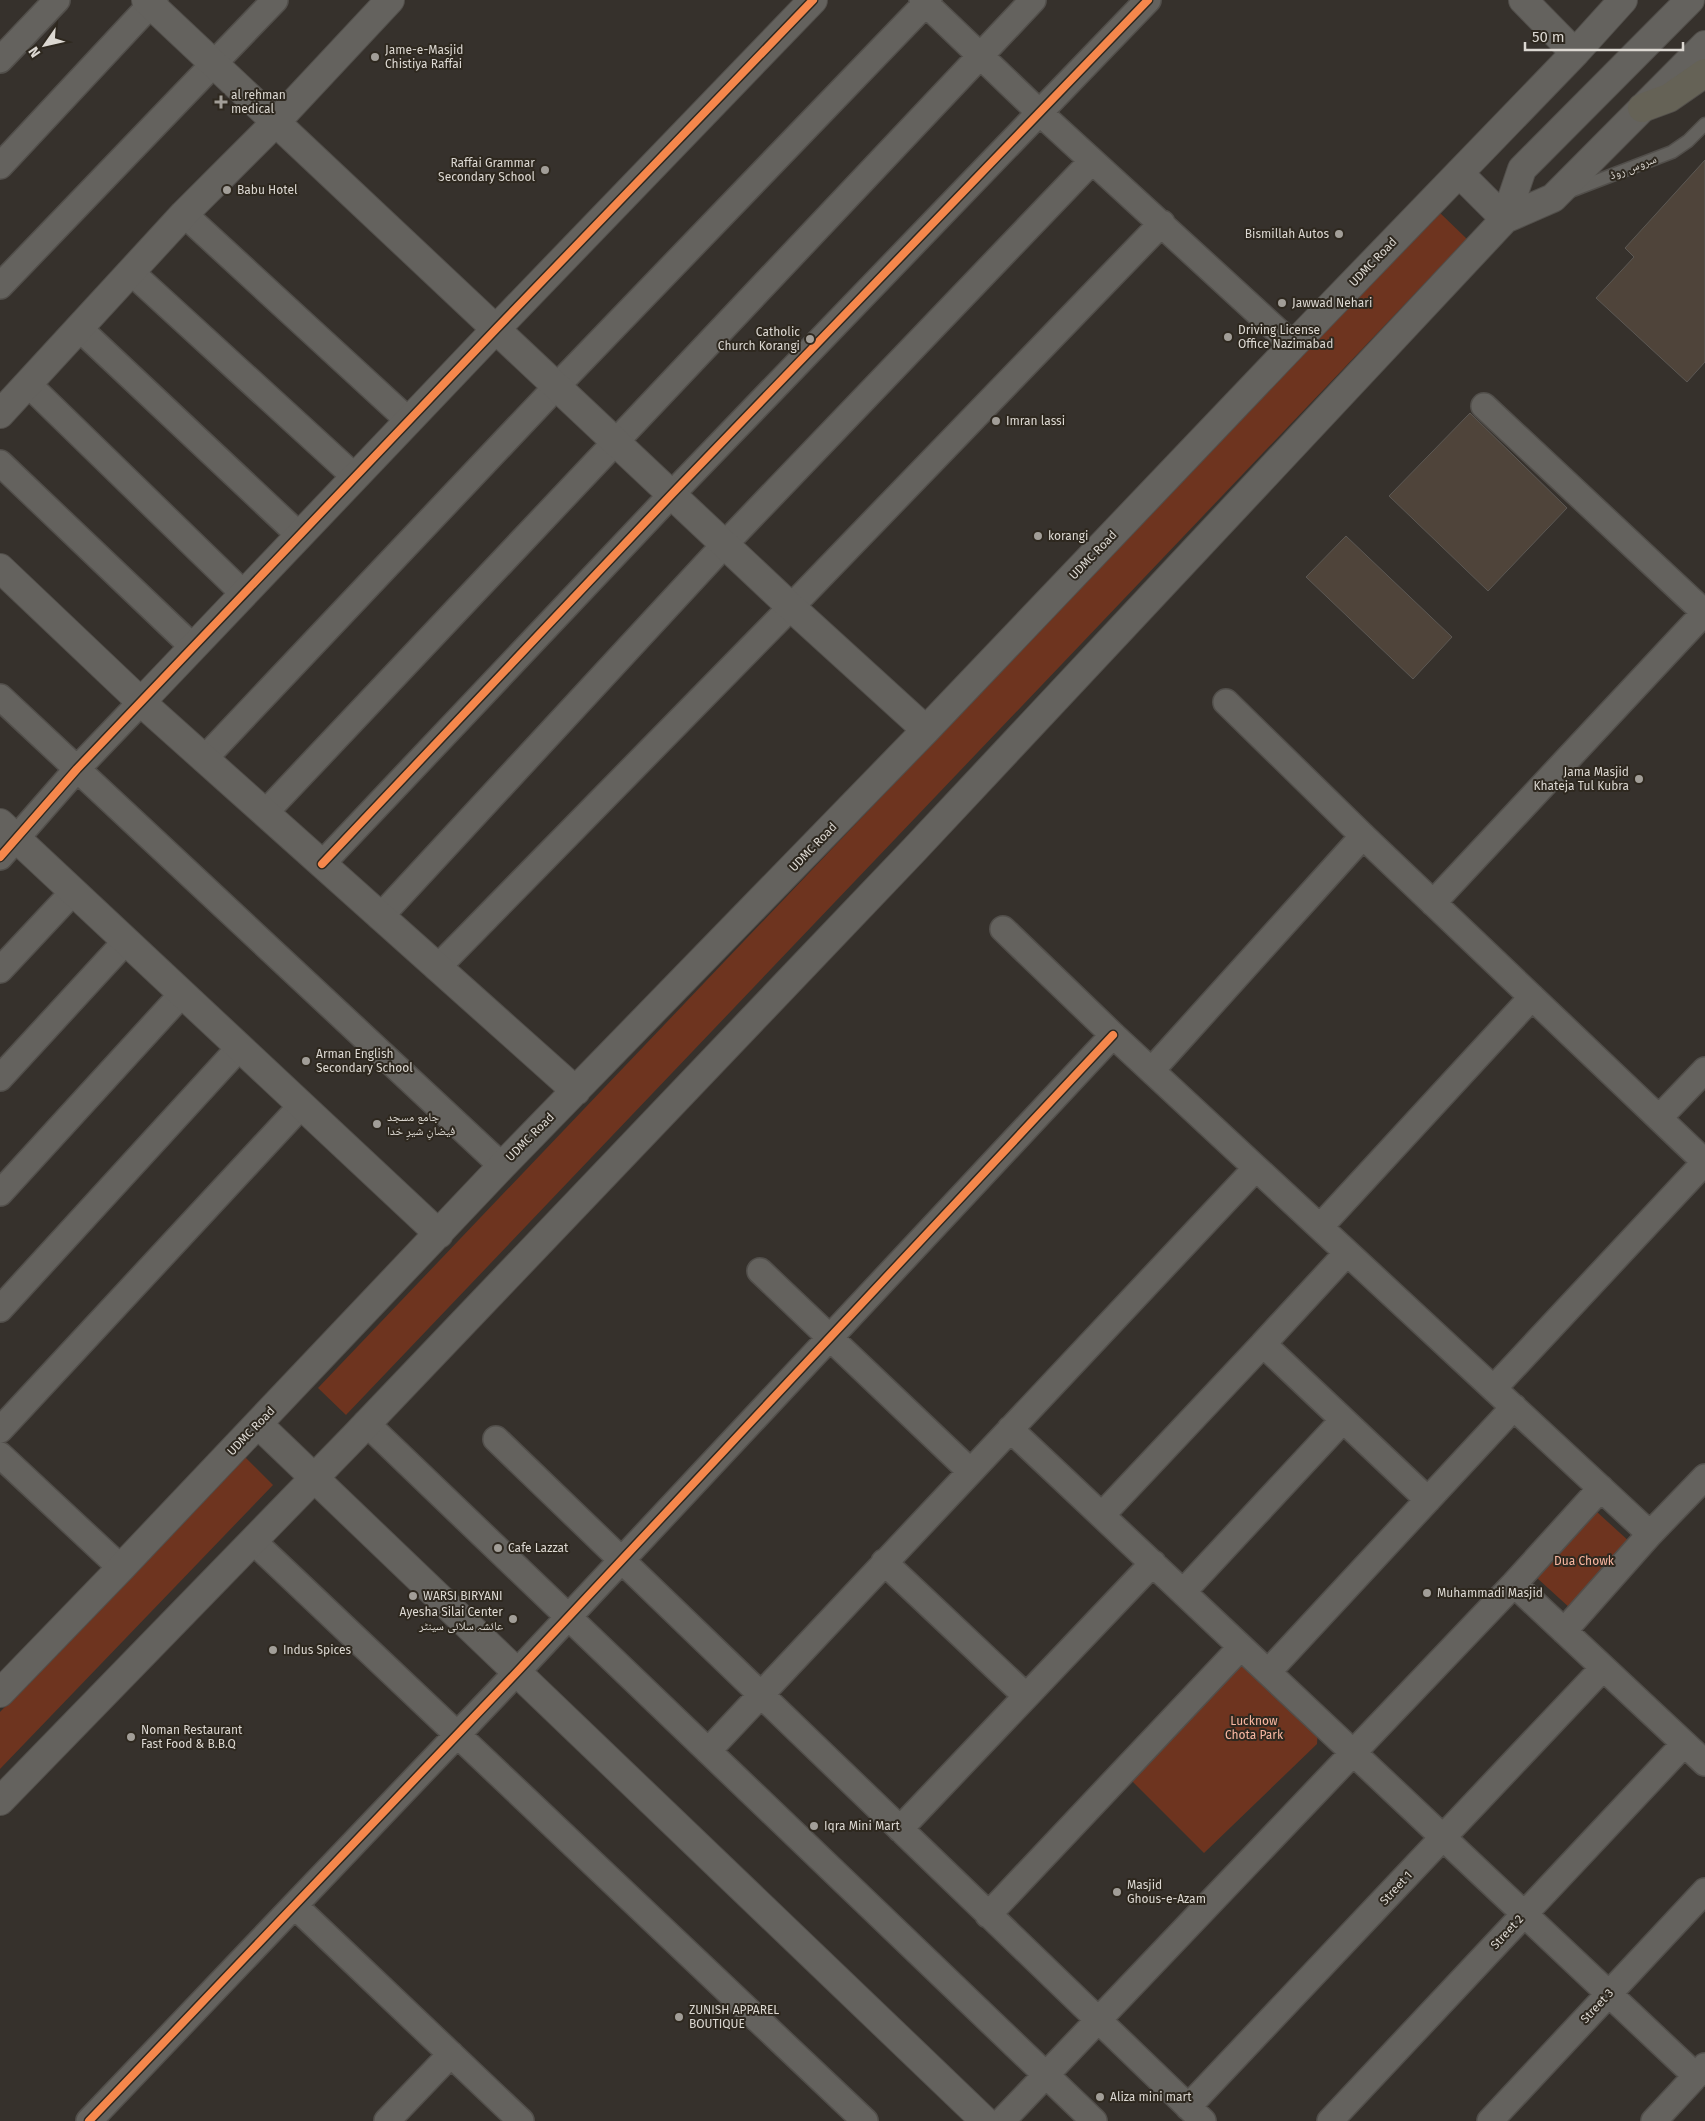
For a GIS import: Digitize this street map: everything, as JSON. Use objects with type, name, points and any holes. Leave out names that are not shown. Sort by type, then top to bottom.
[{"type":"main road","points":[[0,414],[184,214],[275,123],[390,0]]},
{"type":"main road","points":[[141,702],[813,0]]},
{"type":"main road","points":[[1523,0],[1575,53]]},
{"type":"main road","name":"UDMC Road","points":[[0,1693],[502,1166],[926,730],[1575,53],[1623,0]]},
{"type":"main road","points":[[1505,219],[1522,169],[1690,0]]},
{"type":"main road","points":[[150,1],[275,123],[791,607],[926,730]]},
{"type":"main road","points":[[0,1801],[314,1478],[914,850],[1505,219],[1553,198],[1705,45]]},
{"type":"main road","points":[[1642,108],[1669,98],[1705,73]]},
{"type":"main road","points":[[1459,173],[1505,219]]},
{"type":"main road","points":[[0,568],[141,702],[576,1091]]},
{"type":"main road","points":[[6,840],[73,892],[439,1234]]},
{"type":"main road","points":[[258,1424],[985,2121]]},
{"type":"street","points":[[0,60],[57,0]]},
{"type":"street","points":[[0,286],[275,0]]},
{"type":"street","points":[[265,813],[1033,0]]},
{"type":"street","points":[[322,864],[672,494],[1148,0]]},
{"type":"street","points":[[0,166],[150,1]]},
{"type":"street","points":[[204,759],[925,1],[1039,112],[1293,345]]},
{"type":"street","points":[[380,917],[725,544],[1092,160]]},
{"type":"street","points":[[184,214],[408,421]]},
{"type":"street","points":[[438,968],[791,607],[1162,223]]},
{"type":"street","points":[[131,272],[355,477]]},
{"type":"street","points":[[79,328],[299,536]]},
{"type":"street","points":[[28,384],[244,594]]},
{"type":"street","points":[[1433,904],[1705,613],[1484,406]]},
{"type":"street","points":[[0,463],[193,647]]},
{"type":"street","points":[[0,697],[502,1166]]},
{"type":"street","points":[[6,840],[141,702]]},
{"type":"street","points":[[1226,702],[1433,904],[1705,1162],[1494,1388]]},
{"type":"street","points":[[1152,1070],[1363,836]]},
{"type":"street","points":[[0,970],[73,892]]},
{"type":"street","points":[[1003,929],[1113,1035],[1650,1534]]},
{"type":"street","points":[[0,1078],[126,941]]},
{"type":"street","points":[[0,1193],[182,994]]},
{"type":"street","points":[[1320,1228],[1532,997]]},
{"type":"street","points":[[89,2121],[458,1735],[1113,1035]]},
{"type":"street","points":[[0,1309],[238,1048]]},
{"type":"street","points":[[1659,1118],[1705,1070]]},
{"type":"street","points":[[0,1430],[300,1106]]},
{"type":"street","points":[[708,1751],[1256,1168]]},
{"type":"street","points":[[1102,1515],[1347,1253]]},
{"type":"street","points":[[760,1271],[970,1471]]},
{"type":"street","points":[[1263,1344],[1428,1500]]},
{"type":"street","points":[[1268,1672],[1514,1407]]},
{"type":"street","points":[[1183,1592],[1343,1420]]},
{"type":"street","points":[[366,1423],[1094,2121]]},
{"type":"street","points":[[1010,1429],[1609,1994],[1700,2071],[1654,2121]]},
{"type":"street","points":[[496,1439],[1196,2114]]},
{"type":"street","points":[[0,1455],[121,1568]]},
{"type":"street","points":[[1564,1631],[1650,1534],[1705,1477]]},
{"type":"street","points":[[1002,2121],[1514,1584],[1601,1488]]},
{"type":"street","points":[[253,1541],[865,2121]]},
{"type":"street","points":[[884,1562],[1026,1696]]},
{"type":"street","points":[[900,1829],[1153,1563]]},
{"type":"street","points":[[1514,1584],[1705,1763]]},
{"type":"street","points":[[988,1914],[1241,1646]]},
{"type":"street","name":"Street 1","points":[[1196,2114],[1444,1837],[1603,1668]]},
{"type":"street","name":"Street 2","points":[[1330,2121],[1684,1744]]},
{"type":"street","name":"Street 3","points":[[1490,2121],[1705,1891]]},
{"type":"street","points":[[295,1906],[521,2121]]},
{"type":"street","points":[[387,2121],[451,2054]]},
{"type":"lane","name":"سروس روڈ","points":[[1553,198],[1672,152],[1688,141],[1705,124]]},
{"type":"green space","points":[[1439,212],[1467,239],[346,1415],[318,1388]]},
{"type":"green space","points":[[245,1457],[273,1485],[0,1769],[0,1712]]},
{"type":"green space","name":"Dua Chowk","points":[[1597,1512],[1631,1543],[1571,1609],[1537,1578]]},
{"type":"green space","name":"Lucknow Chota Park","points":[[1253,1651],[1319,1714],[1317,1744],[1204,1853],[1130,1779]]},
{"type":"building","points":[[1705,160],[1705,362],[1687,382],[1596,298],[1634,257],[1625,248]]},
{"type":"building","points":[[1470,413],[1567,508],[1488,591],[1389,496]]},
{"type":"building","points":[[1346,536],[1452,637],[1413,679],[1306,577]]},
{"type":"cycle path","points":[[0,857],[77,769],[496,329],[813,0]]},
{"type":"cycle path","points":[[322,864],[672,494],[1148,0]]},
{"type":"cycle path","points":[[89,2121],[517,1672],[1113,1035]]},
{"type":"place","name":"Jame-e-Masjid Chistiya Raffai","points":[[375,57]]},
{"type":"place","name":"al rehman medical","points":[[221,102]]},
{"type":"place","name":"Raffai Grammar Secondary School","points":[[545,170]]},
{"type":"place","name":"Babu Hotel","points":[[227,190]]},
{"type":"place","name":"Bismillah Autos","points":[[1339,234]]},
{"type":"place","name":"Jawwad Nehari","points":[[1282,303]]},
{"type":"place","name":"Driving License Office Nazimabad","points":[[1228,337]]},
{"type":"place","name":"Catholic Church Korangi","points":[[810,339]]},
{"type":"place","name":"Imran lassi","points":[[996,421]]},
{"type":"place","name":"korangi","points":[[1038,536]]},
{"type":"place","name":"Jama Masjid Khateja Tul Kubra","points":[[1639,779]]},
{"type":"place","name":"Arman English Secondary School","points":[[306,1061]]},
{"type":"place","name":"جامع مسجد فیضانِ شیرِ خدا","points":[[377,1124]]},
{"type":"place","name":"Cafe Lazzat","points":[[498,1548]]},
{"type":"place","name":"Muhammadi Masjid","points":[[1427,1593]]},
{"type":"place","name":"WARSI BIRYANI","points":[[413,1596]]},
{"type":"place","name":"Ayesha Silai Center عائشہ سلائی سینٹر","points":[[513,1619]]},
{"type":"place","name":"Indus Spices","points":[[273,1650]]},
{"type":"place","name":"Noman Restaurant Fast Food & B.B.Q","points":[[131,1737]]},
{"type":"place","name":"Iqra Mini Mart","points":[[814,1826]]},
{"type":"place","name":"Masjid Ghous-e-Azam","points":[[1117,1892]]},
{"type":"place","name":"ZUNISH APPAREL BOUTIQUE","points":[[679,2017]]},
{"type":"place","name":"Aliza mini mart","points":[[1100,2097]]}]
